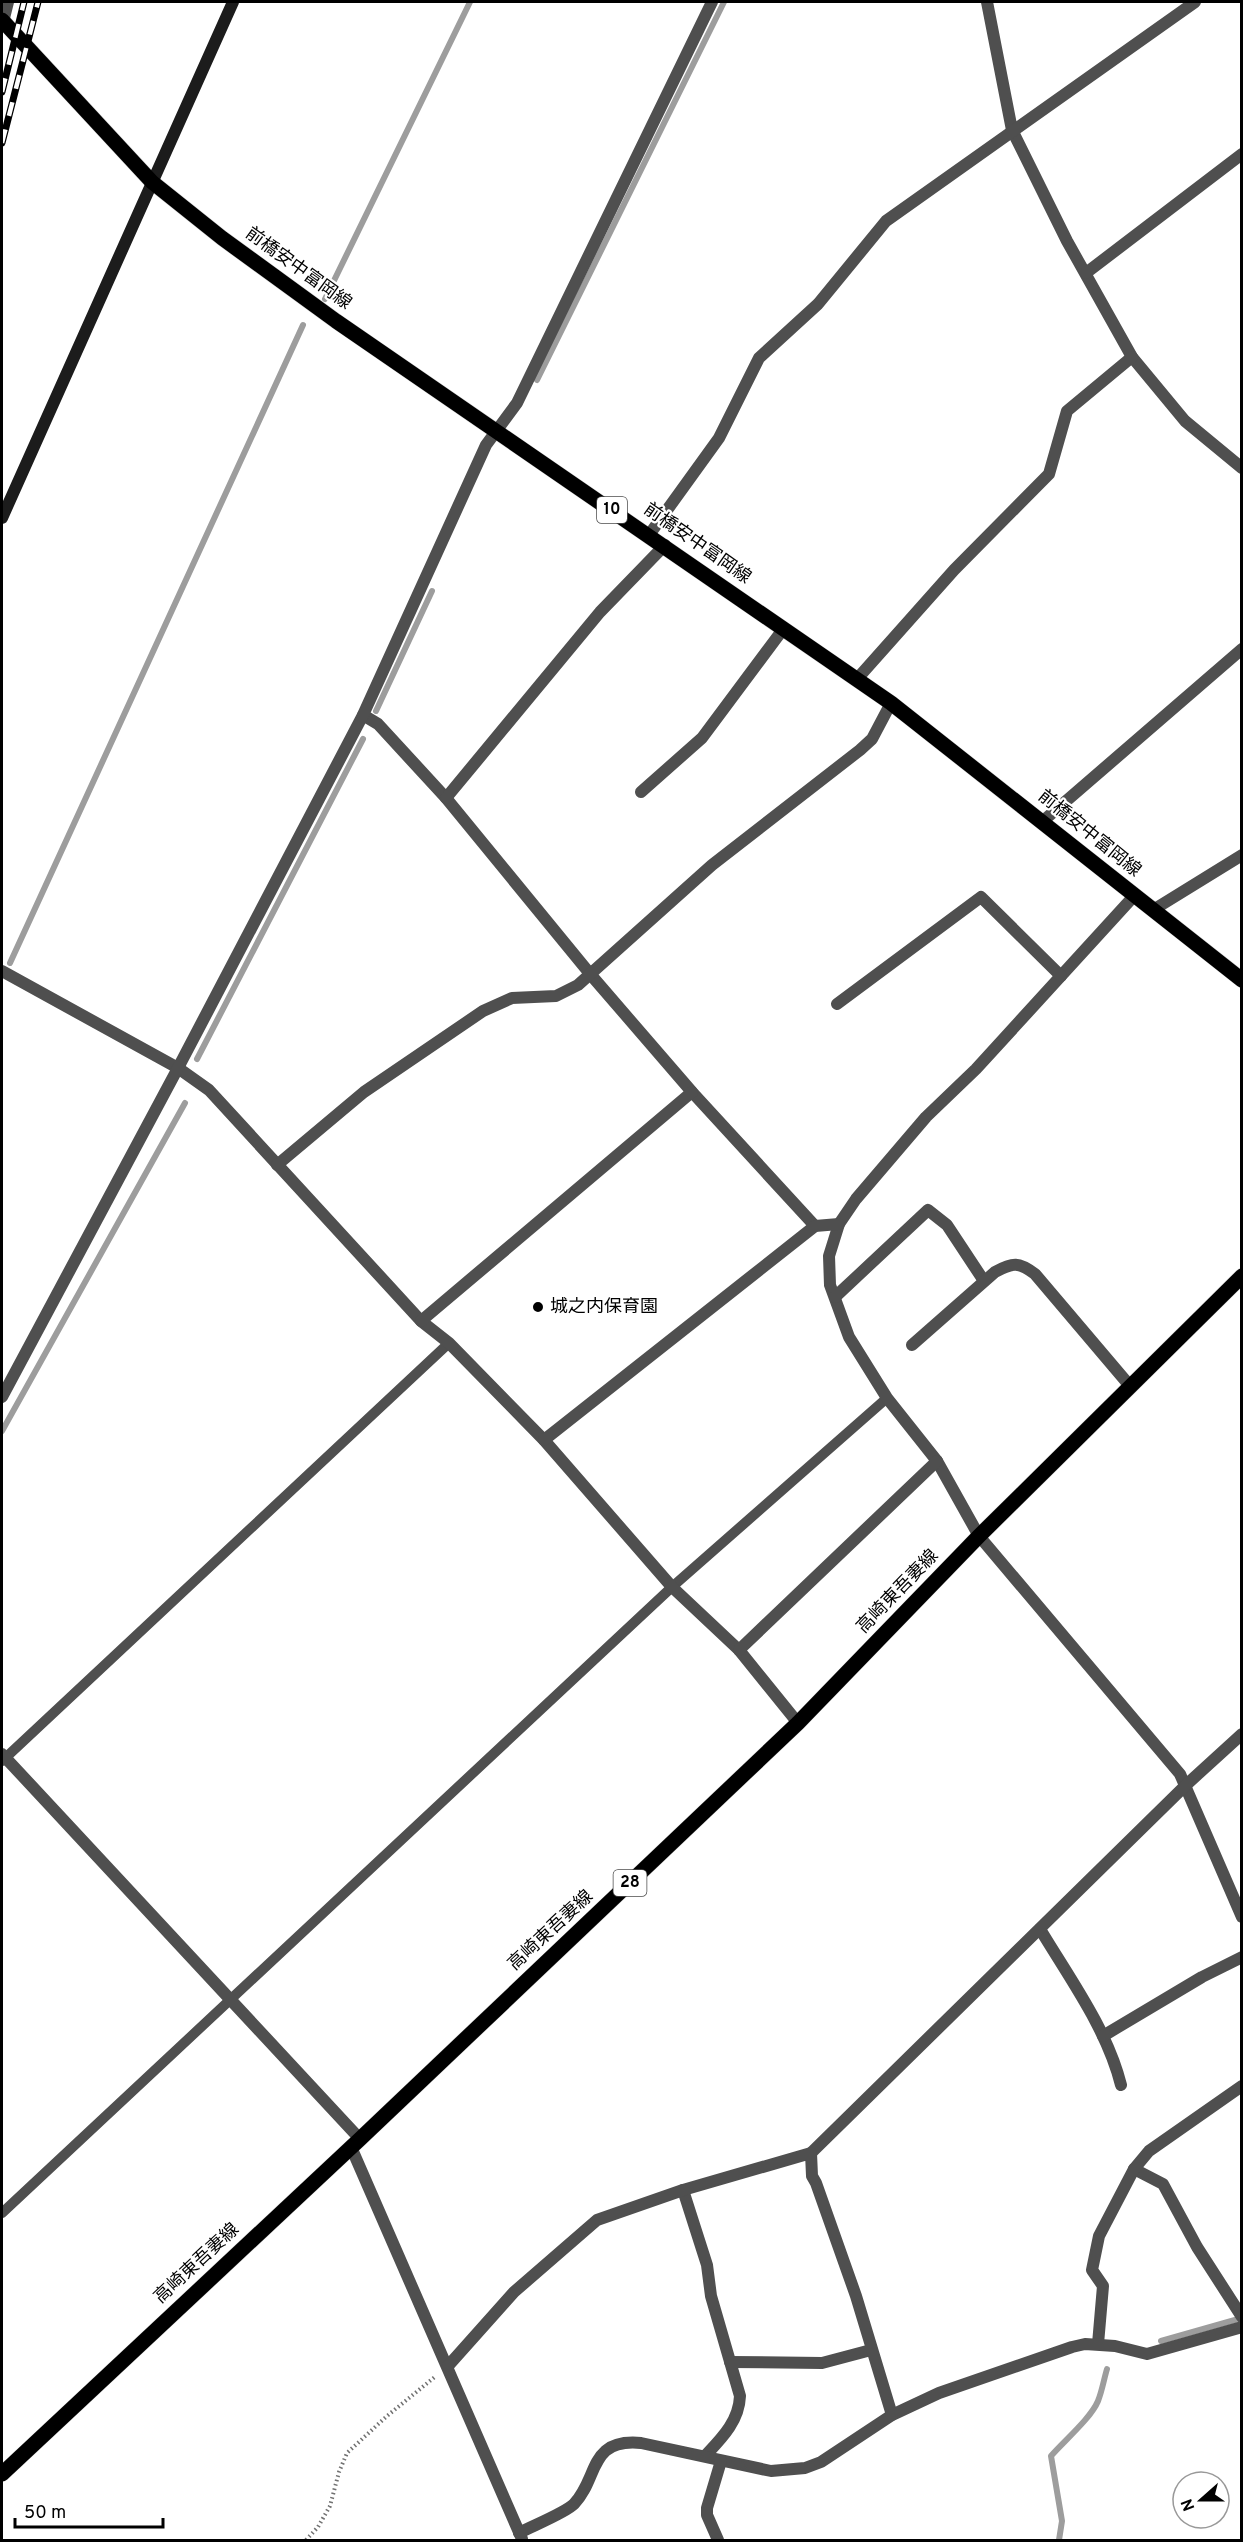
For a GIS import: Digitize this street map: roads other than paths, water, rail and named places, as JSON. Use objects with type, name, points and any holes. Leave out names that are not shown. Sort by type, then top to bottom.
[{"type":"main road","name":"前橋安中富岡線","points":[[2,23],[152,182],[250,259],[891,703],[1242,980]]},
{"type":"main road","name":"高崎東吾妻線","points":[[2,2474],[356,2143],[798,1723],[979,1536],[1242,1276]]},
{"type":"street","points":[[2,23],[8,2]]},
{"type":"street","points":[[2,518],[233,2]]},
{"type":"street","points":[[2,1397],[363,715],[454,520],[478,461],[486,445],[498,432],[517,403],[712,2]]},
{"type":"street","points":[[987,2],[1012,130],[1086,273],[1132,357],[1185,421],[1242,468]]},
{"type":"street","points":[[649,535],[719,438],[759,358],[818,304],[886,221],[1195,2]]},
{"type":"street","points":[[1086,273],[1242,154]]},
{"type":"street","points":[[857,679],[954,570],[1049,474],[1067,411],[1132,357]]},
{"type":"street","points":[[446,798],[600,612],[665,545]]},
{"type":"street","points":[[641,792],[702,738],[784,628]]},
{"type":"street","points":[[1042,820],[1242,649]]},
{"type":"street","points":[[277,1165],[364,1092],[483,1011],[512,998],[556,996],[578,985],[712,865],[866,745],[872,739],[891,703]]},
{"type":"street","points":[[363,715],[378,724],[446,798],[591,975],[692,1092],[815,1226]]},
{"type":"street","points":[[1153,910],[1242,855]]},
{"type":"street","points":[[1134,896],[976,1069],[926,1117],[856,1199],[839,1224],[829,1256],[830,1285],[849,1337],[887,1398],[937,1461],[979,1536],[1180,1774],[1242,1917]]},
{"type":"street","points":[[837,1004],[981,897],[1061,976]]},
{"type":"street","points":[[2,971],[178,1068],[208,1090],[421,1321],[448,1343],[544,1440],[672,1587],[739,1650],[798,1723]]},
{"type":"street","points":[[421,1321],[692,1092]]},
{"type":"street","points":[[835,1297],[928,1210],[947,1225],[984,1281]]},
{"type":"street","points":[[544,1440],[815,1226],[839,1224]]},
{"type":"street","points":[[912,1345],[984,1281],[1010,1263],[1021,1264],[1035,1274],[1130,1386]]},
{"type":"street","points":[[739,1650],[937,1461]]},
{"type":"street","points":[[448,2366],[514,2292],[597,2220],[683,2190],[811,2153],[1186,1785],[1242,1734]]},
{"type":"street","points":[[3,1758],[231,1998],[356,2143],[521,2537],[572,2506],[581,2495],[600,2457],[608,2449],[620,2444],[641,2443],[771,2471],[805,2468],[821,2462],[892,2415],[939,2393],[1072,2347],[1098,2344],[1147,2354],[1242,2327]]},
{"type":"street","points":[[1040,1929],[1103,2036],[1115,2060],[1121,2085]]},
{"type":"street","points":[[1103,2036],[1202,1977],[1242,1957]]},
{"type":"street","points":[[1098,2344],[1102,2286],[1092,2270],[1099,2236],[1134,2169],[1149,2151],[1242,2086]]},
{"type":"street","points":[[811,2153],[812,2176],[855,2296],[892,2415]]},
{"type":"street","points":[[1134,2169],[1163,2184],[1197,2247],[1242,2316]]},
{"type":"street","points":[[683,2190],[707,2265],[711,2296],[740,2396],[740,2410],[728,2431],[706,2456]]},
{"type":"street","points":[[730,2362],[822,2363],[871,2350]]},
{"type":"street","points":[[718,2541],[707,2515],[707,2508],[720,2461]]},
{"type":"lane","points":[[3,1758],[448,1343]]},
{"type":"lane","points":[[2,2213],[672,1587],[887,1398]]},
{"type":"waterway","points":[[325,299],[470,2]]},
{"type":"waterway","points":[[537,380],[724,2]]},
{"type":"waterway","points":[[10,963],[303,325]]},
{"type":"waterway","points":[[376,711],[432,591]]},
{"type":"waterway","points":[[197,1059],[363,739]]},
{"type":"waterway","points":[[2,1431],[185,1103]]},
{"type":"waterway","points":[[1161,2341],[1242,2318]]},
{"type":"waterway","points":[[1059,2540],[1062,2521],[1051,2456],[1095,2408],[1107,2369]]},
{"type":"railway","points":[[2,92],[24,2]]},
{"type":"railway","points":[[2,143],[38,2]]},
{"type":"place","name":"城之内保育園","points":[[538,1307]]}]
